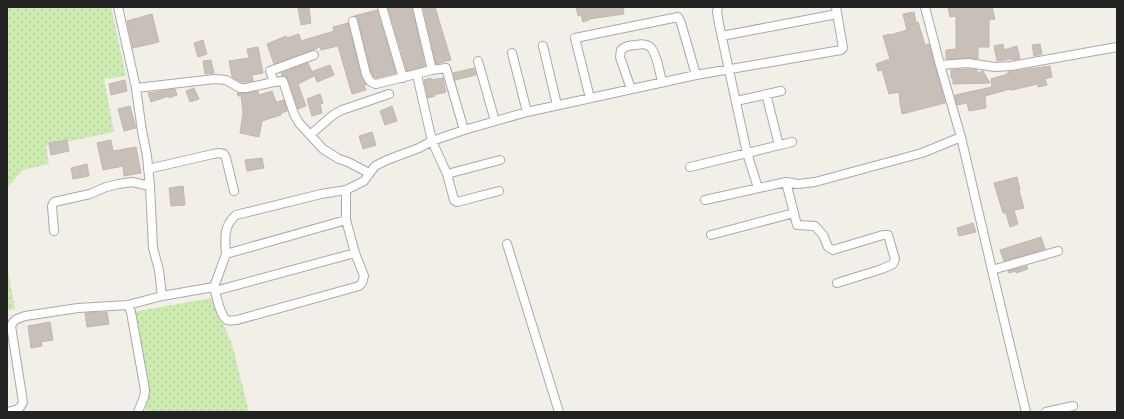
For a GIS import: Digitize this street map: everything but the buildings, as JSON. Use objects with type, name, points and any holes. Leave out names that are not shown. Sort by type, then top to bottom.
[{"type":"street","points":[[118,7],[136,88],[150,186],[153,248],[159,270],[162,296]]},
{"type":"street","points":[[382,7],[403,78]]},
{"type":"street","points":[[417,7],[432,70]]},
{"type":"street","points":[[718,7],[717,12],[747,153],[758,188]]},
{"type":"street","points":[[925,7],[961,137],[1026,412]]},
{"type":"street","points":[[346,190],[346,220],[355,253],[364,276],[362,285],[237,320],[226,319],[214,289],[226,254],[225,231],[228,223],[236,215],[321,194],[346,190],[364,181],[375,166],[387,160],[419,148],[432,141],[464,130],[527,112],[696,75],[842,49],[837,10],[722,36]]},
{"type":"street","points":[[590,98],[575,38],[678,17],[696,75]]},
{"type":"street","points":[[353,21],[366,74],[372,84],[446,68],[464,130]]},
{"type":"street","points":[[631,89],[620,53],[621,50],[626,47],[638,44],[647,44],[650,46],[656,59],[662,82]]},
{"type":"street","points":[[543,46],[557,105]]},
{"type":"street","points":[[940,65],[968,63],[995,67],[1011,66],[1117,47]]},
{"type":"street","points":[[512,53],[527,112]]},
{"type":"street","points":[[274,82],[270,71],[314,55]]},
{"type":"street","points":[[478,61],[496,121]]},
{"type":"street","points":[[417,74],[432,141],[447,174],[454,200],[461,201],[499,191]]},
{"type":"street","points":[[136,88],[215,79],[226,80],[240,88],[283,81],[294,114],[299,123],[310,135],[323,148],[339,159],[369,173]]},
{"type":"street","points":[[736,101],[781,91]]},
{"type":"street","points":[[310,135],[333,115],[342,110],[389,94]]},
{"type":"street","points":[[766,94],[779,145]]},
{"type":"street","points":[[705,200],[786,182],[798,184],[815,182],[922,153],[961,137]]},
{"type":"street","points":[[690,167],[792,142]]},
{"type":"street","points":[[148,169],[213,154],[224,154],[234,191]]},
{"type":"street","points":[[447,174],[500,160]]},
{"type":"street","points":[[54,231],[52,206],[54,202],[90,194],[106,187],[119,184],[132,182],[150,186]]},
{"type":"street","points":[[786,182],[797,225],[815,226],[823,235],[828,247],[833,250],[883,234],[888,235],[895,259],[894,264],[837,283]]},
{"type":"street","points":[[711,235],[794,213]]},
{"type":"street","points":[[226,254],[346,220]]},
{"type":"street","points":[[507,244],[559,412]]},
{"type":"street","points":[[992,270],[1058,251]]},
{"type":"street","points":[[7,412],[17,410],[21,407],[23,402],[11,326],[13,321],[16,319],[25,316],[78,308],[128,305],[162,296],[214,289],[355,253]]},
{"type":"street","points":[[128,305],[131,312],[145,390],[138,412]]},
{"type":"street","points":[[1046,412],[1073,406]]},
{"type":"green space","points":[[7,7],[111,7],[126,76],[104,79],[114,132],[46,146],[49,164],[23,170],[7,188]]},
{"type":"green space","points":[[7,265],[15,309],[7,310]]},
{"type":"green space","points":[[212,298],[232,344],[249,412],[147,412],[127,313]]}]
